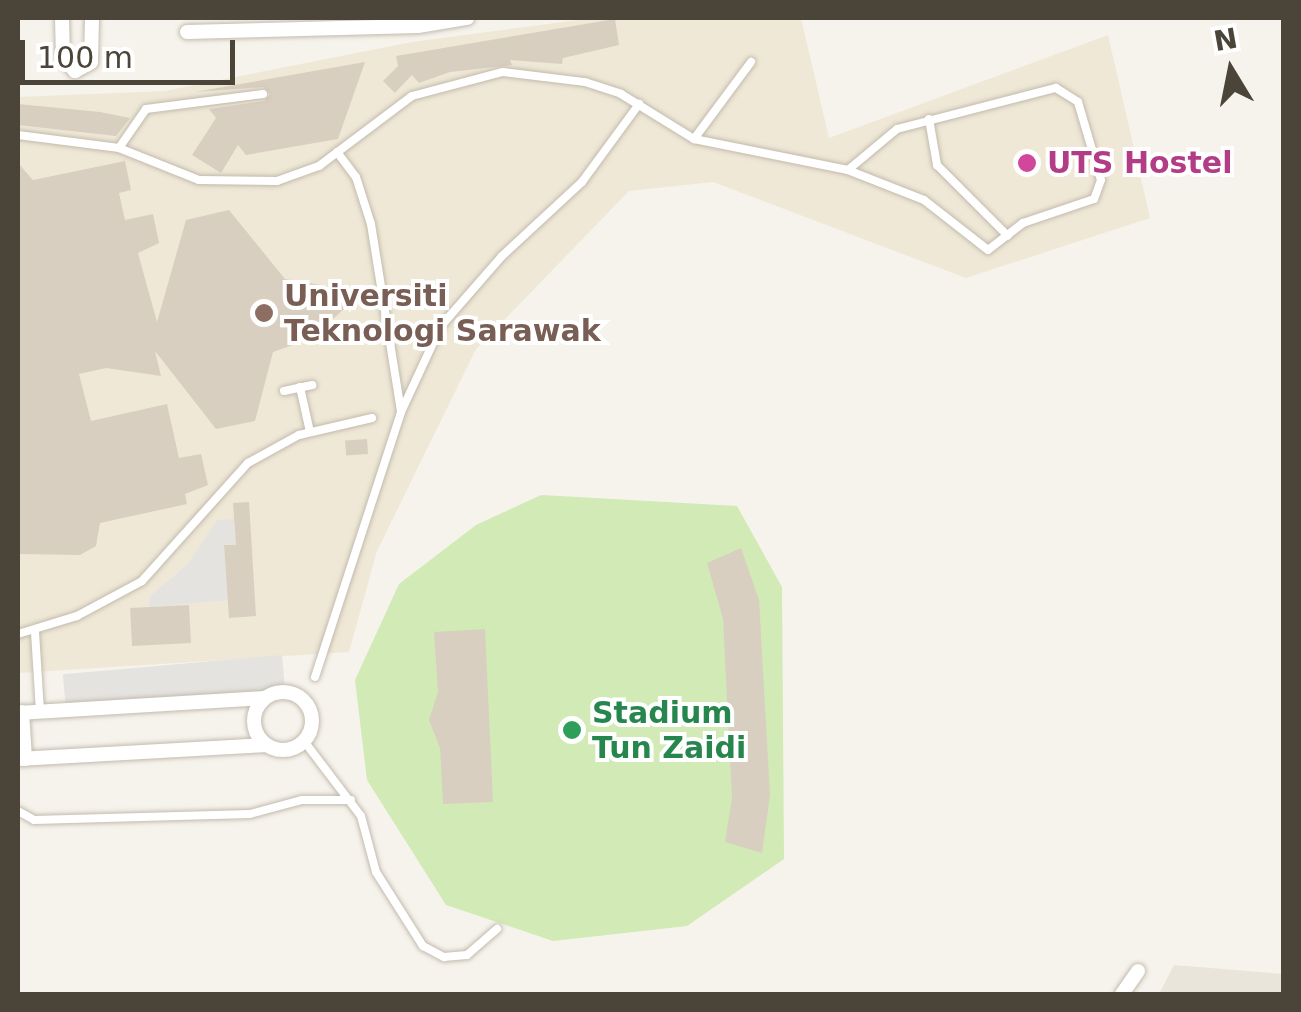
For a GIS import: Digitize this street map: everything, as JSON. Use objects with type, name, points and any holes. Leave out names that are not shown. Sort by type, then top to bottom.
[{"type":"street","points":[[62,18],[62,58],[75,72],[91,62],[92,18]]},
{"type":"street","points":[[187,32],[418,26],[468,18]]},
{"type":"street","points":[[292,694],[307,705],[311,728],[304,741],[282,750],[267,745],[22,759],[20,712],[40,711],[292,694]]},
{"type":"street","points":[[266,698],[254,722],[267,745]]},
{"type":"street","points":[[1122,994],[1138,971]]},
{"type":"lane","points":[[694,139],[751,62]]},
{"type":"lane","points":[[18,135],[119,148],[199,180],[252,185],[308,172],[412,96],[472,76],[571,78],[639,104],[694,139],[848,170],[924,200],[983,249],[994,249],[1040,216],[1082,206],[1100,190],[1073,94],[1056,88],[897,129],[848,170]]},
{"type":"lane","points":[[119,148],[146,109],[263,94]]},
{"type":"lane","points":[[316,677],[400,412],[441,326],[490,268],[582,182],[639,104]]},
{"type":"lane","points":[[929,119],[937,165],[1008,236]]},
{"type":"lane","points":[[337,152],[356,177],[371,224],[400,412]]},
{"type":"lane","points":[[284,391],[312,385]]},
{"type":"lane","points":[[300,387],[310,432]]},
{"type":"lane","points":[[18,634],[35,632],[142,581],[224,484],[261,456],[310,432],[372,418]]},
{"type":"lane","points":[[35,632],[40,711]]},
{"type":"lane","points":[[304,741],[352,800],[376,872],[423,946],[444,957],[467,955],[496,928]]},
{"type":"lane","points":[[18,811],[34,820],[230,814],[302,800],[352,800]]},
{"type":"shaded area","name":"Universiti Teknologi Sarawak","points":[[592,18],[801,18],[829,138],[1108,35],[1150,218],[966,278],[713,182],[629,191],[476,349],[377,551],[349,652],[18,673],[18,97],[165,91],[412,42]]},
{"type":"shaded area","points":[[234,519],[236,545],[224,546],[228,600],[149,607],[150,596],[188,564],[217,520]]},
{"type":"shaded area","points":[[282,655],[285,691],[66,710],[63,674]]},
{"type":"shaded area","points":[[1174,965],[1283,974],[1283,994],[1159,994]]},
{"type":"green space","name":"Stadium Tun Zaidi","points":[[541,495],[737,506],[782,587],[784,859],[687,926],[553,941],[446,905],[367,780],[355,680],[399,584],[476,525]]},
{"type":"building","points":[[615,19],[619,45],[563,58],[562,64],[510,60],[512,65],[450,72],[419,83],[412,75],[395,93],[383,81],[398,66],[396,56]]},
{"type":"building","points":[[365,62],[338,139],[246,155],[238,145],[221,173],[192,155],[216,118],[209,109],[264,101],[270,94],[263,87],[195,92]]},
{"type":"building","points":[[18,104],[130,118],[116,136],[18,125]]},
{"type":"building","points":[[125,161],[131,190],[119,193],[125,220],[153,214],[159,243],[138,253],[157,322],[186,220],[229,210],[285,279],[333,287],[346,299],[345,308],[312,338],[273,352],[255,421],[216,429],[155,351],[161,376],[106,368],[79,374],[91,421],[167,404],[179,458],[201,454],[208,485],[185,494],[187,504],[100,523],[96,546],[80,555],[18,554],[18,163],[33,180]]},
{"type":"building","points":[[367,439],[368,454],[346,455],[345,441]]},
{"type":"building","points":[[249,502],[256,616],[229,618],[224,545],[236,545],[233,503]]},
{"type":"building","points":[[741,548],[759,600],[770,795],[762,853],[725,842],[732,798],[723,619],[707,563]]},
{"type":"building","points":[[189,605],[191,643],[132,646],[130,608]]},
{"type":"building","points":[[485,629],[493,802],[443,804],[440,748],[429,720],[438,692],[434,632]]},
{"type":"place","name":"UTS Hostel","points":[[1027,163]]},
{"type":"place","name":"Universiti Teknologi Sarawak","points":[[264,313]]},
{"type":"place","name":"Stadium Tun Zaidi","points":[[572,730]]}]
